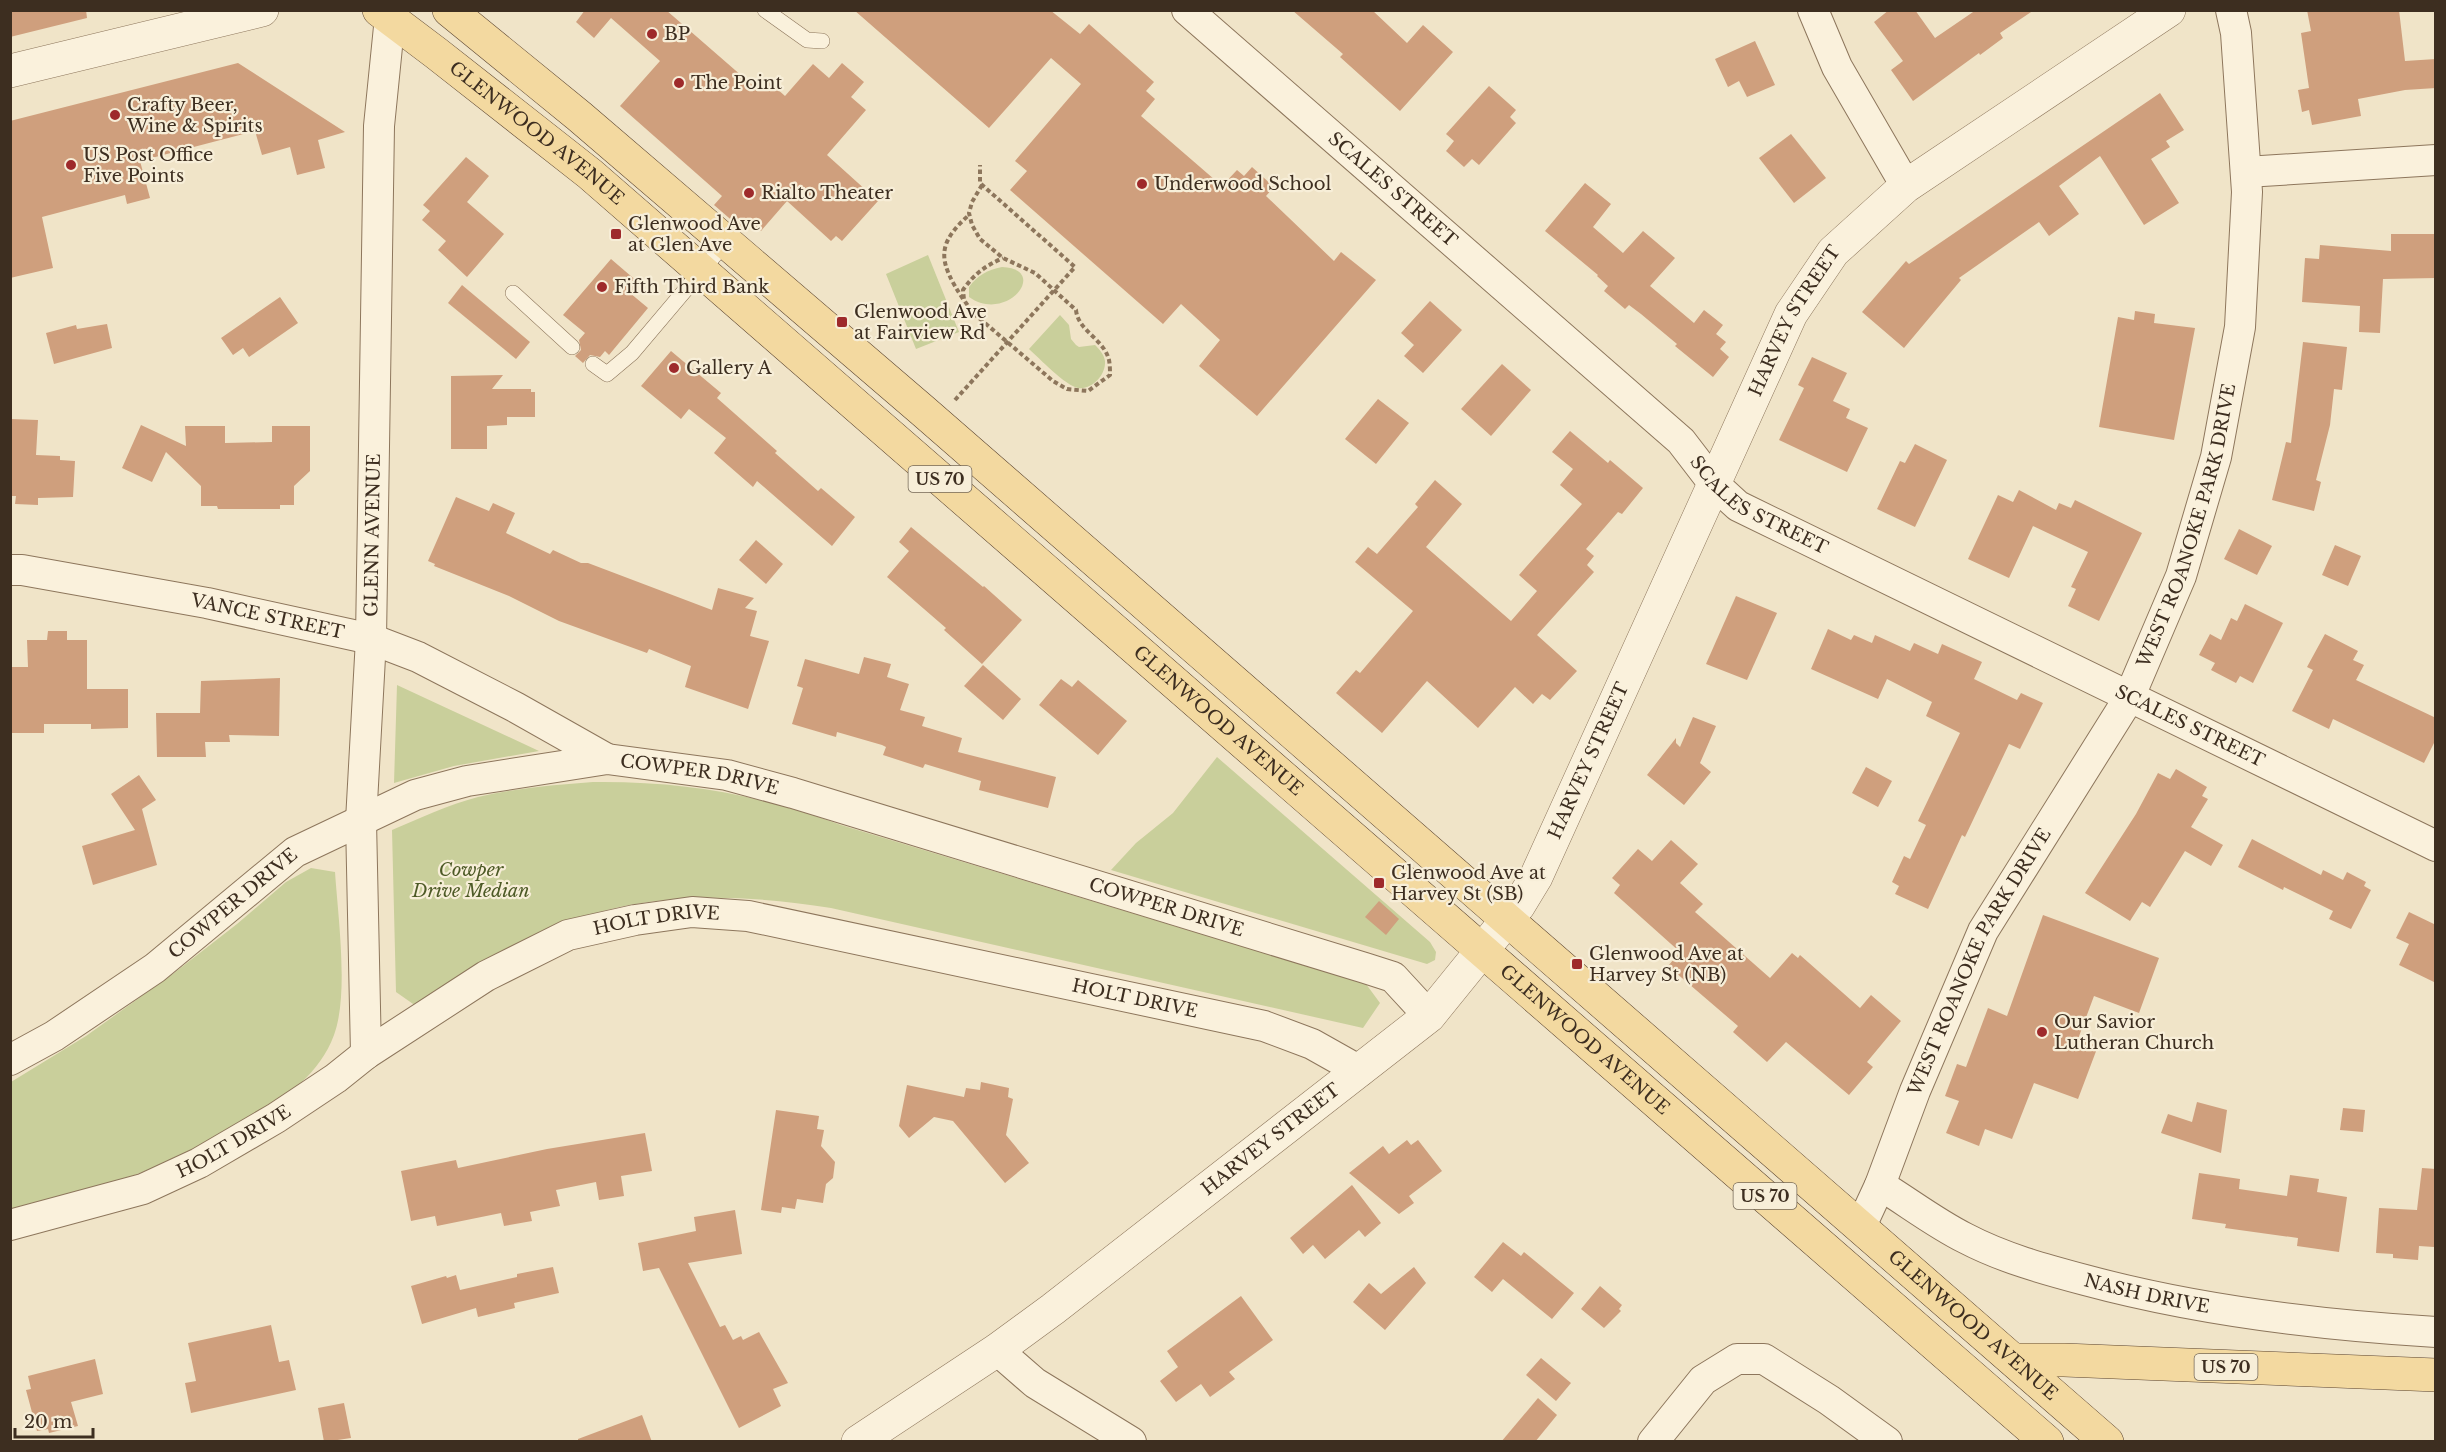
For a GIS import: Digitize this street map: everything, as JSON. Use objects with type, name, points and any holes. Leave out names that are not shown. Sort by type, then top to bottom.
[{"type":"main road","name":"GLENWOOD AVENUE","points":[[449,10],[579,116],[1282,721],[1507,920],[2016,1360],[2107,1442]]},
{"type":"main road","name":"GLENWOOD AVENUE","points":[[384,14],[590,174],[2047,1442]]},
{"type":"main road","name":"US 70","points":[[2016,1360],[2436,1375]]},
{"type":"main road","points":[[2014,1413],[2031,1442]]},
{"type":"street","points":[[10,71],[262,10]]},
{"type":"street","name":"SCALES STREET","points":[[1187,10],[1681,441],[1714,484],[1738,506],[2128,698],[2436,846]]},
{"type":"street","points":[[1813,10],[1837,67],[1906,186]]},
{"type":"street","name":"HARVEY STREET","points":[[858,1442],[997,1350],[1429,1016],[1507,920],[1536,878],[1791,314],[1833,252],[1906,186],[2169,10]]},
{"type":"street","name":"WEST ROANOKE PARK DRIVE","points":[[1861,1226],[1880,1185],[1915,1091],[1983,931],[2128,698],[2181,576],[2216,457],[2240,327],[2246,172],[2236,33],[2231,10]]},
{"type":"street","name":"GLENN AVENUE","points":[[366,1054],[361,821],[371,639],[379,126],[384,14]]},
{"type":"street","points":[[2246,172],[2436,160]]},
{"type":"street","name":"VANCE STREET","points":[[10,570],[21,570],[207,603],[371,639],[418,657],[515,707],[607,759]]},
{"type":"street","name":"COWPER DRIVE","points":[[10,1060],[54,1036],[154,968],[295,852],[415,795],[467,781],[607,759],[727,775],[782,790],[1384,974],[1393,977],[1429,1016]]},
{"type":"street","name":"HOLT DRIVE","points":[[10,1225],[143,1189],[199,1163],[286,1111],[336,1078],[366,1054],[486,976],[568,935],[635,920],[692,912],[748,916],[1264,1026],[1312,1044],[1360,1071]]},
{"type":"street","name":"NASH DRIVE","points":[[1880,1185],[1964,1238],[2008,1257],[2142,1295],[2237,1312],[2349,1327],[2436,1332]]},
{"type":"street","points":[[997,1350],[1035,1383],[1131,1442]]},
{"type":"street","points":[[1653,1442],[1703,1380],[1737,1359],[1764,1359],[1829,1400],[1887,1442]]},
{"type":"lane","points":[[765,10],[807,40],[822,41]]},
{"type":"lane","points":[[592,364],[607,374],[632,353],[726,243]]},
{"type":"lane","points":[[513,293],[572,347]]},
{"type":"path","points":[[949,407],[1075,267],[980,183],[980,165]]},
{"type":"path","points":[[969,215],[953,229],[943,250],[944,259],[972,312],[1053,381],[1067,389],[1088,391],[1110,375],[1109,360],[1100,343],[1077,320],[1076,310],[1035,273],[1003,258],[980,239],[969,215],[972,202],[982,185]]},
{"type":"path","points":[[964,300],[963,290],[972,276],[1003,258]]},
{"type":"green space","points":[[928,255],[959,332],[916,349],[886,274]]},
{"type":"green space","points":[[1002,267],[1016,270],[1022,276],[1023,284],[1018,293],[1009,300],[997,304],[983,304],[969,297],[969,287],[979,276]]},
{"type":"green space","points":[[1060,315],[1069,325],[1071,339],[1076,345],[1079,347],[1095,345],[1104,356],[1105,366],[1101,376],[1088,387],[1073,386],[1029,349]]},
{"type":"green space","points":[[397,685],[539,751],[454,766],[394,783]]},
{"type":"green space","points":[[1217,757],[1430,942],[1436,952],[1435,960],[1427,964],[1111,870],[1136,843],[1173,813]]},
{"type":"green space","name":"Cowper Drive Median","points":[[593,782],[689,787],[779,805],[1366,984],[1380,1003],[1363,1028],[831,908],[730,898],[662,900],[596,913],[545,932],[416,1006],[396,992],[392,830],[478,797],[521,789]]},
{"type":"green space","points":[[311,868],[335,872],[342,977],[341,999],[334,1035],[327,1050],[308,1076],[285,1096],[258,1114],[177,1157],[107,1185],[11,1212],[11,1082],[86,1036],[174,973],[286,882]]},
{"type":"building","points":[[10,10],[86,10],[87,18],[10,37]]},
{"type":"building","points":[[585,10],[666,10],[758,90],[767,80],[785,96],[813,64],[829,78],[842,63],[864,82],[851,97],[866,110],[827,155],[878,201],[842,241],[836,236],[831,241],[787,201],[761,231],[750,222],[743,230],[714,205],[722,196],[620,106],[660,61],[611,18],[594,38],[576,22]]},
{"type":"building","points":[[854,10],[1050,10],[1080,34],[1089,24],[1154,82],[1146,91],[1155,99],[1141,116],[1222,186],[1237,170],[1244,176],[1252,167],[1274,187],[1266,196],[1334,261],[1341,252],[1376,280],[1257,416],[1199,366],[1220,340],[1181,304],[1163,324],[1010,190],[1027,171],[1015,161],[1081,84],[1051,58],[989,128]]},
{"type":"building","points":[[1292,10],[1372,10],[1407,43],[1423,25],[1453,52],[1400,111],[1340,57],[1343,54]]},
{"type":"building","points":[[1889,10],[1915,10],[1935,38],[1976,10],[2034,10],[2000,33],[2003,38],[1913,101],[1891,70],[1903,61],[1874,22]]},
{"type":"building","points":[[2307,10],[2399,10],[2405,61],[2436,59],[2436,88],[2405,90],[2358,99],[2361,116],[2312,125],[2309,110],[2302,112],[2298,90],[2309,88],[2301,33],[2311,31]]},
{"type":"building","points":[[1755,41],[1775,85],[1747,97],[1739,81],[1728,87],[1715,59]]},
{"type":"building","points":[[238,63],[345,132],[318,140],[325,168],[297,175],[290,147],[262,155],[255,131],[140,161],[150,198],[127,204],[125,195],[42,217],[53,268],[10,278],[10,121]]},
{"type":"building","points":[[1489,86],[1516,110],[1510,117],[1516,123],[1479,165],[1472,159],[1464,167],[1446,151],[1454,141],[1446,134]]},
{"type":"building","points":[[2160,93],[2184,130],[2166,141],[2170,147],[2151,159],[2179,203],[2144,225],[2100,156],[2059,186],[2079,214],[2049,236],[2039,222],[1959,278],[1961,280],[1904,348],[1862,312],[1906,261],[1909,264]]},
{"type":"building","points":[[1791,134],[1826,178],[1794,203],[1759,158]]},
{"type":"building","points":[[466,157],[489,176],[467,202],[504,234],[467,277],[438,250],[446,241],[422,220],[430,211],[423,205]]},
{"type":"building","points":[[1585,183],[1611,204],[1593,227],[1623,253],[1643,231],[1675,258],[1650,286],[1694,323],[1704,310],[1723,325],[1716,334],[1726,342],[1720,349],[1729,357],[1713,377],[1641,314],[1629,305],[1625,309],[1604,291],[1608,286],[1598,275],[1545,231]]},
{"type":"building","points":[[2391,234],[2436,234],[2436,278],[2383,279],[2380,333],[2359,332],[2360,306],[2302,302],[2305,258],[2319,259],[2320,245],[2391,251]]},
{"type":"building","points":[[611,259],[639,283],[630,293],[648,308],[609,355],[605,351],[600,357],[590,355],[583,363],[575,356],[581,350],[579,340],[585,333],[563,315]]},
{"type":"building","points":[[462,285],[530,342],[516,359],[448,303]]},
{"type":"building","points":[[280,297],[298,323],[249,357],[243,348],[233,355],[221,338]]},
{"type":"building","points":[[1430,301],[1462,330],[1423,373],[1404,356],[1414,345],[1401,333]]},
{"type":"building","points":[[2135,311],[2155,314],[2154,323],[2195,328],[2174,440],[2099,427],[2118,317],[2134,320]]},
{"type":"building","points":[[107,324],[112,348],[54,364],[46,333],[76,325],[77,329]]},
{"type":"building","points":[[2303,342],[2347,347],[2342,390],[2334,389],[2330,425],[2316,480],[2321,482],[2314,511],[2272,500],[2286,442],[2291,443]]},
{"type":"building","points":[[671,351],[721,393],[717,398],[777,451],[775,453],[818,491],[821,488],[855,517],[832,546],[757,481],[753,487],[714,453],[726,438],[689,409],[681,419],[641,386]]},
{"type":"building","points":[[1812,357],[1847,373],[1833,401],[1850,409],[1846,418],[1868,428],[1847,472],[1779,440],[1804,388],[1798,385]]},
{"type":"building","points":[[1502,364],[1531,390],[1491,436],[1461,409]]},
{"type":"building","points":[[503,375],[492,389],[531,389],[531,392],[535,392],[535,417],[507,417],[507,425],[487,426],[487,449],[451,449],[451,376]]},
{"type":"building","points":[[1378,399],[1409,423],[1376,464],[1345,439]]},
{"type":"building","points":[[10,419],[38,420],[36,455],[60,456],[60,460],[75,461],[73,497],[38,498],[38,505],[15,504],[16,496],[10,496]]},
{"type":"building","points":[[141,425],[186,446],[185,426],[225,426],[225,443],[272,442],[272,426],[310,426],[310,471],[294,486],[294,505],[280,505],[280,509],[218,509],[217,506],[201,506],[201,486],[166,452],[152,482],[122,468]]},
{"type":"building","points":[[1570,431],[1608,463],[1610,460],[1643,488],[1622,514],[1618,512],[1586,549],[1594,556],[1587,565],[1594,572],[1537,635],[1577,671],[1550,700],[1542,694],[1533,704],[1515,687],[1478,728],[1427,681],[1382,733],[1336,693],[1356,670],[1360,673],[1413,611],[1355,562],[1368,547],[1377,554],[1418,507],[1415,504],[1435,480],[1462,504],[1426,547],[1511,621],[1537,591],[1519,575],[1582,504],[1560,485],[1573,469],[1552,452]]},
{"type":"building","points":[[1915,444],[1947,460],[1915,527],[1877,509],[1900,461],[1905,463]]},
{"type":"building","points":[[2019,490],[2056,510],[2059,503],[2071,508],[2075,500],[2142,533],[2099,621],[2068,606],[2076,589],[2071,587],[2088,552],[2033,526],[2009,578],[1968,559],[1998,495],[2013,502]]},
{"type":"building","points":[[456,497],[489,511],[493,503],[515,513],[506,533],[550,554],[553,550],[581,563],[588,563],[712,610],[718,588],[754,598],[745,608],[757,611],[750,636],[769,641],[748,709],[685,687],[691,666],[649,649],[647,653],[559,621],[509,596],[434,566],[435,564],[428,561]]},
{"type":"building","points":[[911,527],[1022,620],[982,664],[944,630],[946,628],[887,577],[909,551],[899,542]]},
{"type":"building","points":[[2239,529],[2272,546],[2257,575],[2224,559]]},
{"type":"building","points":[[756,540],[783,564],[766,584],[739,560]]},
{"type":"building","points":[[2335,545],[2361,556],[2348,586],[2322,575]]},
{"type":"building","points":[[1736,596],[1777,613],[1747,680],[1706,664]]},
{"type":"building","points":[[2245,604],[2283,623],[2253,683],[2240,676],[2236,683],[2211,670],[2215,663],[2199,655],[2210,634],[2221,640],[2231,618],[2237,621]]},
{"type":"building","points":[[1828,629],[1851,640],[1854,635],[1872,643],[1875,635],[1910,651],[1914,643],[1938,654],[1942,644],[1982,662],[1974,679],[2017,700],[2021,693],[2043,703],[2020,749],[2009,744],[1965,837],[1962,835],[1928,909],[1895,894],[1899,886],[1892,882],[1904,856],[1910,859],[1926,825],[1918,821],[1960,733],[1926,716],[1932,702],[1887,679],[1878,699],[1811,669]]},
{"type":"building","points":[[48,631],[67,631],[67,640],[87,640],[87,689],[128,689],[128,728],[91,729],[91,724],[44,724],[44,733],[10,733],[10,667],[28,667],[27,640],[47,640]]},
{"type":"building","points":[[2325,634],[2358,651],[2353,660],[2364,665],[2356,680],[2436,718],[2436,739],[2424,763],[2333,719],[2329,729],[2292,711],[2313,670],[2307,667]]},
{"type":"building","points":[[864,657],[891,664],[887,677],[909,684],[900,710],[925,717],[922,726],[962,738],[958,752],[1056,777],[1048,808],[979,790],[981,781],[925,764],[923,768],[883,755],[886,747],[882,745],[837,732],[836,737],[792,724],[803,688],[797,686],[805,659],[859,674]]},
{"type":"building","points":[[983,665],[1021,699],[1003,720],[964,686]]},
{"type":"building","points":[[280,678],[279,736],[229,735],[230,742],[205,742],[206,757],[157,757],[156,713],[200,713],[201,681]]},
{"type":"building","points":[[1061,679],[1072,687],[1078,680],[1127,721],[1098,755],[1039,705]]},
{"type":"building","points":[[1693,717],[1716,726],[1700,763],[1711,772],[1684,805],[1647,775],[1676,738],[1676,743],[1680,747]]},
{"type":"building","points":[[1866,767],[1892,781],[1878,807],[1852,793]]},
{"type":"building","points":[[2176,769],[2207,787],[2202,796],[2208,799],[2191,827],[2223,845],[2211,866],[2185,851],[2150,907],[2142,902],[2130,921],[2085,893],[2136,814],[2158,773],[2170,779]]},
{"type":"building","points":[[139,775],[156,800],[142,809],[157,865],[93,885],[82,846],[135,830],[111,794]]},
{"type":"building","points":[[2252,839],[2321,875],[2323,870],[2343,880],[2347,872],[2366,882],[2364,886],[2371,890],[2351,929],[2329,919],[2333,911],[2284,887],[2283,890],[2238,867]]},
{"type":"building","points":[[1671,840],[1698,864],[1680,883],[1703,904],[1695,912],[1770,978],[1792,953],[1798,958],[1800,955],[1860,1008],[1871,995],[1901,1021],[1867,1062],[1873,1067],[1849,1095],[1786,1042],[1767,1062],[1733,1032],[1738,1026],[1668,966],[1680,952],[1614,893],[1620,885],[1612,878],[1638,849],[1652,861]]},
{"type":"building","points":[[1379,901],[1399,919],[1386,935],[1365,917]]},
{"type":"building","points":[[2409,912],[2436,925],[2436,983],[2399,965],[2409,944],[2396,938]]},
{"type":"building","points":[[2043,915],[2159,958],[2139,1013],[2094,996],[2078,1039],[2098,1046],[2078,1099],[2034,1083],[2012,1139],[1985,1129],[1979,1146],[1946,1133],[1959,1101],[1945,1096],[1957,1064],[1966,1067],[1988,1008],[2007,1016]]},
{"type":"building","points":[[981,1082],[1009,1088],[1008,1097],[1013,1099],[1006,1135],[1029,1163],[1005,1183],[953,1121],[934,1117],[909,1138],[899,1126],[907,1085],[964,1097],[966,1088],[980,1090]]},
{"type":"building","points":[[2197,1102],[2227,1110],[2221,1153],[2161,1133],[2168,1114],[2192,1122]]},
{"type":"building","points":[[2343,1108],[2365,1110],[2363,1132],[2340,1130]]},
{"type":"building","points":[[776,1110],[819,1116],[817,1129],[824,1130],[821,1146],[835,1162],[833,1178],[826,1184],[823,1203],[797,1199],[795,1209],[782,1207],[781,1213],[761,1210]]},
{"type":"building","points":[[645,1133],[652,1171],[621,1176],[624,1196],[599,1200],[596,1182],[556,1190],[560,1206],[530,1212],[532,1221],[504,1226],[501,1213],[437,1226],[435,1216],[411,1221],[401,1171],[456,1160],[458,1168],[547,1149]]},
{"type":"building","points":[[1407,1140],[1411,1145],[1418,1140],[1442,1171],[1409,1196],[1414,1203],[1399,1214],[1349,1173],[1383,1146],[1389,1154]]},
{"type":"building","points":[[2422,1168],[2436,1169],[2434,1247],[2419,1246],[2418,1260],[2393,1258],[2393,1254],[2376,1253],[2379,1208],[2417,1210]]},
{"type":"building","points":[[2199,1173],[2240,1179],[2239,1189],[2287,1196],[2290,1175],[2319,1179],[2317,1192],[2347,1197],[2339,1252],[2297,1246],[2298,1238],[2225,1228],[2226,1224],[2192,1219]]},
{"type":"building","points":[[1352,1185],[1381,1223],[1365,1237],[1359,1230],[1325,1259],[1313,1245],[1303,1254],[1290,1238]]},
{"type":"building","points":[[735,1210],[742,1254],[688,1263],[720,1327],[725,1325],[733,1340],[741,1336],[743,1340],[759,1332],[788,1383],[773,1389],[781,1406],[739,1428],[659,1268],[643,1271],[638,1243],[696,1231],[694,1217]]},
{"type":"building","points":[[1503,1242],[1521,1256],[1524,1252],[1574,1293],[1552,1319],[1503,1279],[1492,1292],[1474,1277]]},
{"type":"building","points":[[553,1267],[559,1293],[514,1303],[515,1308],[478,1317],[476,1308],[422,1324],[411,1286],[456,1275],[460,1290],[517,1277],[517,1274]]},
{"type":"building","points":[[1414,1267],[1426,1283],[1385,1330],[1353,1302],[1369,1283],[1381,1294]]},
{"type":"building","points":[[1600,1286],[1622,1305],[1619,1309],[1621,1311],[1604,1328],[1581,1309]]},
{"type":"building","points":[[1241,1296],[1273,1340],[1229,1372],[1235,1379],[1210,1397],[1201,1384],[1176,1402],[1160,1381],[1178,1367],[1167,1351]]},
{"type":"building","points":[[271,1325],[279,1362],[289,1360],[296,1390],[191,1413],[185,1383],[196,1381],[188,1343]]},
{"type":"building","points":[[1541,1358],[1571,1383],[1556,1401],[1526,1375]]},
{"type":"building","points":[[95,1359],[103,1394],[71,1402],[78,1426],[49,1433],[48,1429],[37,1431],[26,1390],[31,1389],[28,1376]]},
{"type":"building","points":[[1538,1398],[1557,1415],[1535,1442],[1501,1442]]},
{"type":"building","points":[[344,1403],[351,1438],[324,1442],[318,1408]]},
{"type":"building","points":[[642,1415],[652,1442],[578,1442],[578,1439]]},
{"type":"place","name":"BP","points":[[652,34]]},
{"type":"place","name":"The Point","points":[[679,83]]},
{"type":"place","name":"Crafty Beer, Wine & Spirits","points":[[115,115]]},
{"type":"place","name":"US Post Office Five Points","points":[[71,165]]},
{"type":"place","name":"Underwood School","points":[[1142,184]]},
{"type":"place","name":"Rialto Theater","points":[[749,193]]},
{"type":"place","name":"Glenwood Ave at Glen Ave","points":[[616,234]]},
{"type":"place","name":"Fifth Third Bank","points":[[602,287]]},
{"type":"place","name":"Glenwood Ave at Fairview Rd","points":[[842,322]]},
{"type":"place","name":"Gallery A","points":[[674,368]]},
{"type":"place","name":"Glenwood Ave at Harvey St (SB)","points":[[1379,883]]},
{"type":"place","name":"Glenwood Ave at Harvey St (NB)","points":[[1577,964]]},
{"type":"place","name":"Our Savior Lutheran Church","points":[[2042,1032]]}]
